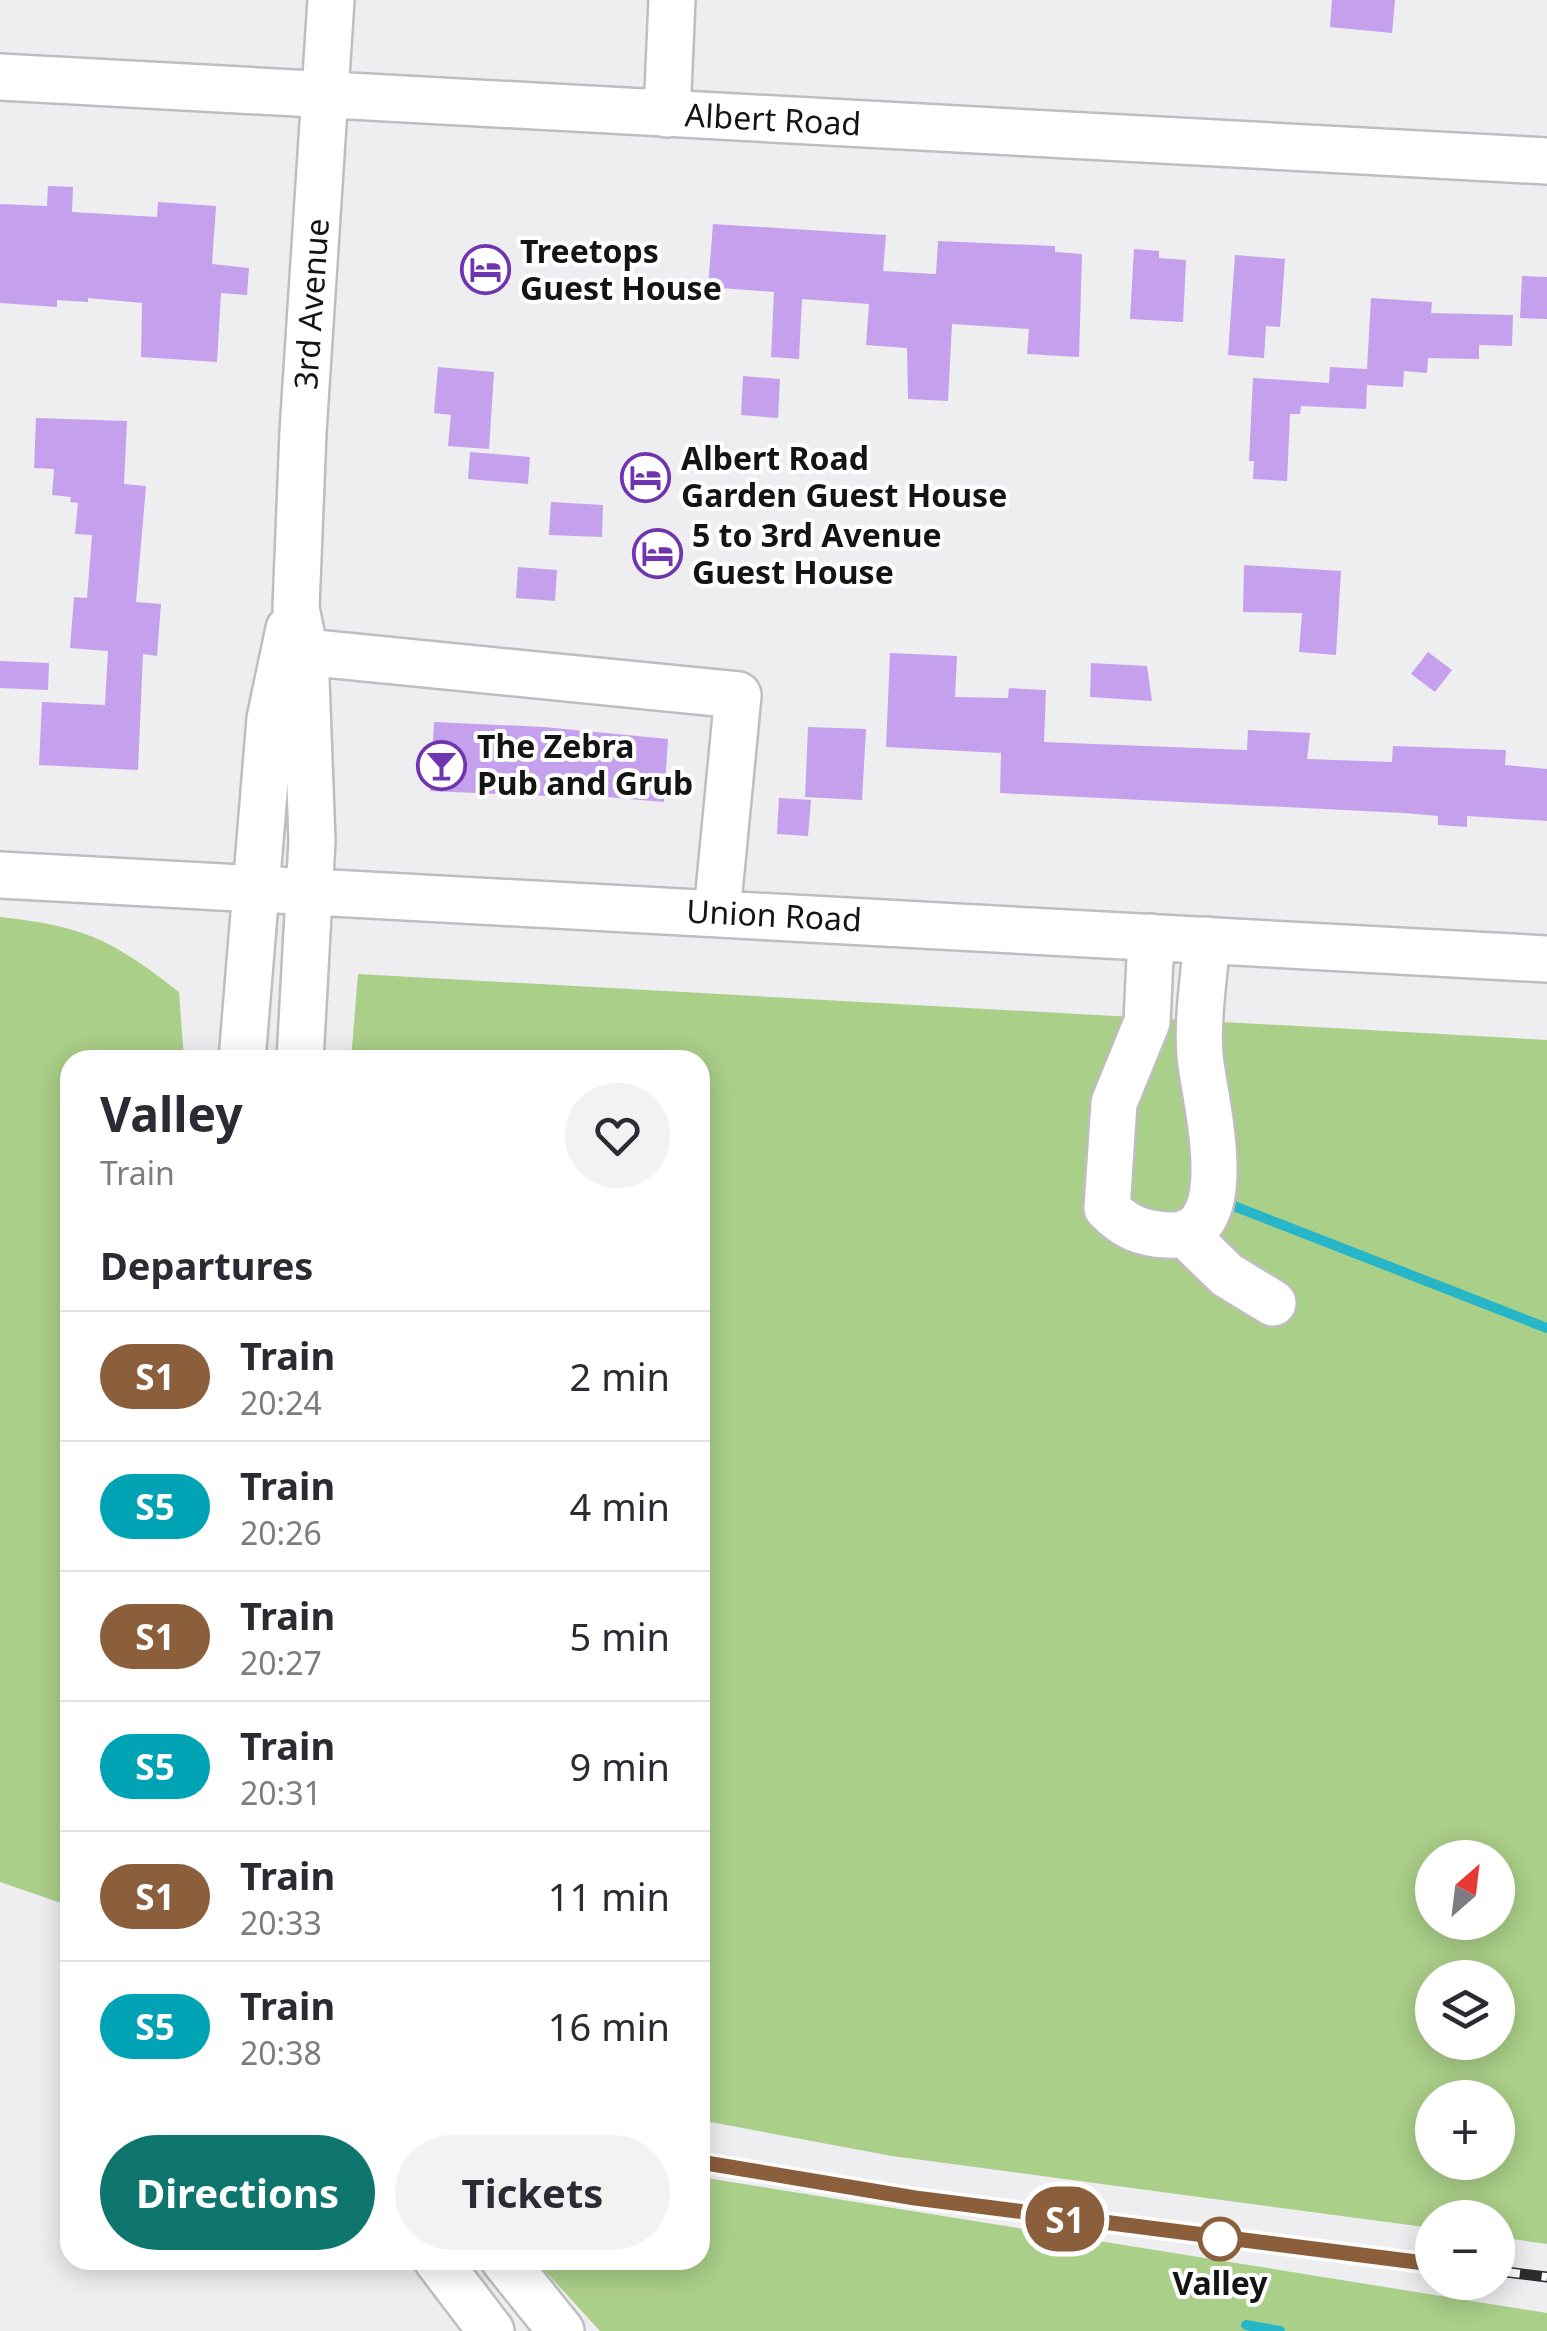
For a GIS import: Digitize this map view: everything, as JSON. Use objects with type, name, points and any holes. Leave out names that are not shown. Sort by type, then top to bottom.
[{"type":"street","name":"3rd Avenue","points":[[243,1050],[275,686],[296,608],[331,0]]},
{"type":"street","points":[[667,114],[672,0]]},
{"type":"street","name":"Albert Road","points":[[0,77],[1547,161]]},
{"type":"street","name":"3rd Avenue","points":[[296,608],[305,652],[312,841],[301,1050]]},
{"type":"street","points":[[305,652],[738,695],[717,913]]},
{"type":"street","name":"Union Road","points":[[0,876],[1547,959]]},
{"type":"street","points":[[1151,937],[1147,1022],[1114,1103],[1107,1208],[1121,1222],[1147,1234],[1187,1236],[1195,1231],[1214,1180],[1216,1153],[1200,1054],[1207,940]]},
{"type":"street","points":[[1187,1236],[1227,1275],[1274,1303]]},
{"type":"street","points":[[445,2270],[491,2331]]},
{"type":"street","points":[[512,2270],[557,2328]]},
{"type":"green space","points":[[0,917],[76,931],[135,960],[179,992],[183,1050],[60,1050],[60,1903],[0,1882]]},
{"type":"green space","points":[[358,974],[1547,1040],[1547,2244],[1515,2239],[1515,2200],[1415,2200],[1415,2226],[892,2156],[710,2122],[710,1050],[352,1050]]},
{"type":"green space","points":[[710,2179],[1415,2292],[1415,2300],[1466,2300],[1547,2313],[1547,2331],[600,2331],[544,2270],[710,2270]]},
{"type":"building","points":[[1332,0],[1395,0],[1392,33],[1330,27]]},
{"type":"building","points":[[48,186],[73,187],[72,212],[157,217],[158,202],[216,206],[212,264],[249,268],[247,295],[221,293],[217,362],[141,357],[142,303],[88,298],[88,302],[57,300],[57,307],[0,303],[0,204],[47,206]]},
{"type":"building","points":[[713,224],[886,235],[883,271],[936,274],[938,241],[1055,246],[1055,252],[1082,254],[1079,357],[1027,354],[1029,329],[952,324],[948,401],[908,399],[907,348],[866,345],[869,304],[802,299],[799,359],[771,357],[774,292],[708,287]]},
{"type":"building","points":[[1134,249],[1159,251],[1159,258],[1186,260],[1183,322],[1130,319]]},
{"type":"building","points":[[1235,255],[1285,259],[1280,327],[1266,326],[1264,358],[1228,355]]},
{"type":"building","points":[[1522,276],[1547,277],[1547,319],[1520,318]]},
{"type":"building","points":[[1371,298],[1432,302],[1431,313],[1513,315],[1512,346],[1479,345],[1479,359],[1428,358],[1427,373],[1404,371],[1403,387],[1367,385],[1366,409],[1301,406],[1300,414],[1290,414],[1287,481],[1253,479],[1254,461],[1249,461],[1253,378],[1329,383],[1330,367],[1367,369]]},
{"type":"building","points":[[438,367],[494,372],[489,449],[448,446],[451,415],[434,413]]},
{"type":"building","points":[[743,376],[780,379],[778,418],[741,415]]},
{"type":"building","points":[[36,418],[127,421],[124,484],[146,486],[136,602],[161,604],[157,656],[143,654],[138,770],[39,765],[42,702],[105,705],[108,651],[70,648],[74,597],[87,598],[92,535],[75,534],[78,503],[70,502],[71,497],[52,495],[54,469],[34,468]]},
{"type":"building","points":[[470,452],[530,457],[528,484],[468,479]]},
{"type":"building","points":[[551,502],[603,505],[602,537],[549,535]]},
{"type":"building","points":[[1244,565],[1341,571],[1336,655],[1299,652],[1302,613],[1243,612]]},
{"type":"building","points":[[518,567],[557,570],[555,601],[516,598]]},
{"type":"building","points":[[1428,652],[1452,670],[1435,692],[1411,674]]},
{"type":"building","points":[[890,653],[957,656],[955,697],[1008,698],[1009,688],[1046,690],[1044,742],[1247,750],[1248,730],[1310,733],[1307,759],[1392,762],[1393,746],[1506,750],[1505,765],[1547,769],[1547,821],[1467,816],[1467,827],[1438,825],[1438,816],[1404,813],[1000,793],[1001,753],[886,747]]},
{"type":"building","points":[[0,661],[49,663],[48,690],[0,688]]},
{"type":"building","points":[[1091,663],[1147,666],[1152,701],[1090,697]]},
{"type":"building","points":[[434,722],[668,739],[664,802],[547,792],[547,796],[430,791]]},
{"type":"building","points":[[808,727],[866,729],[862,800],[805,797]]},
{"type":"building","points":[[779,798],[811,800],[808,836],[777,834]]},
{"type":"waterway","points":[[1221,1201],[1547,1328]]},
{"type":"waterway","points":[[1246,2325],[1280,2331]]},
{"type":"railway","points":[[710,2164],[915,2198],[1415,2262]]},
{"type":"railway","points":[[1515,2273],[1547,2277]]},
{"type":"train","name":"S1","points":[[710,2164],[915,2198],[1415,2262]]},
{"type":"place","name":"Treetops Guest House","points":[[485,270]]},
{"type":"place","name":"Albert Road Garden Guest House","points":[[646,477]]},
{"type":"place","name":"5 to 3rd Avenue Guest House","points":[[657,554]]},
{"type":"place","name":"The Zebra Pub and Grub","points":[[442,765]]},
{"type":"place","name":"Valley","points":[[1220,2239]]}]
